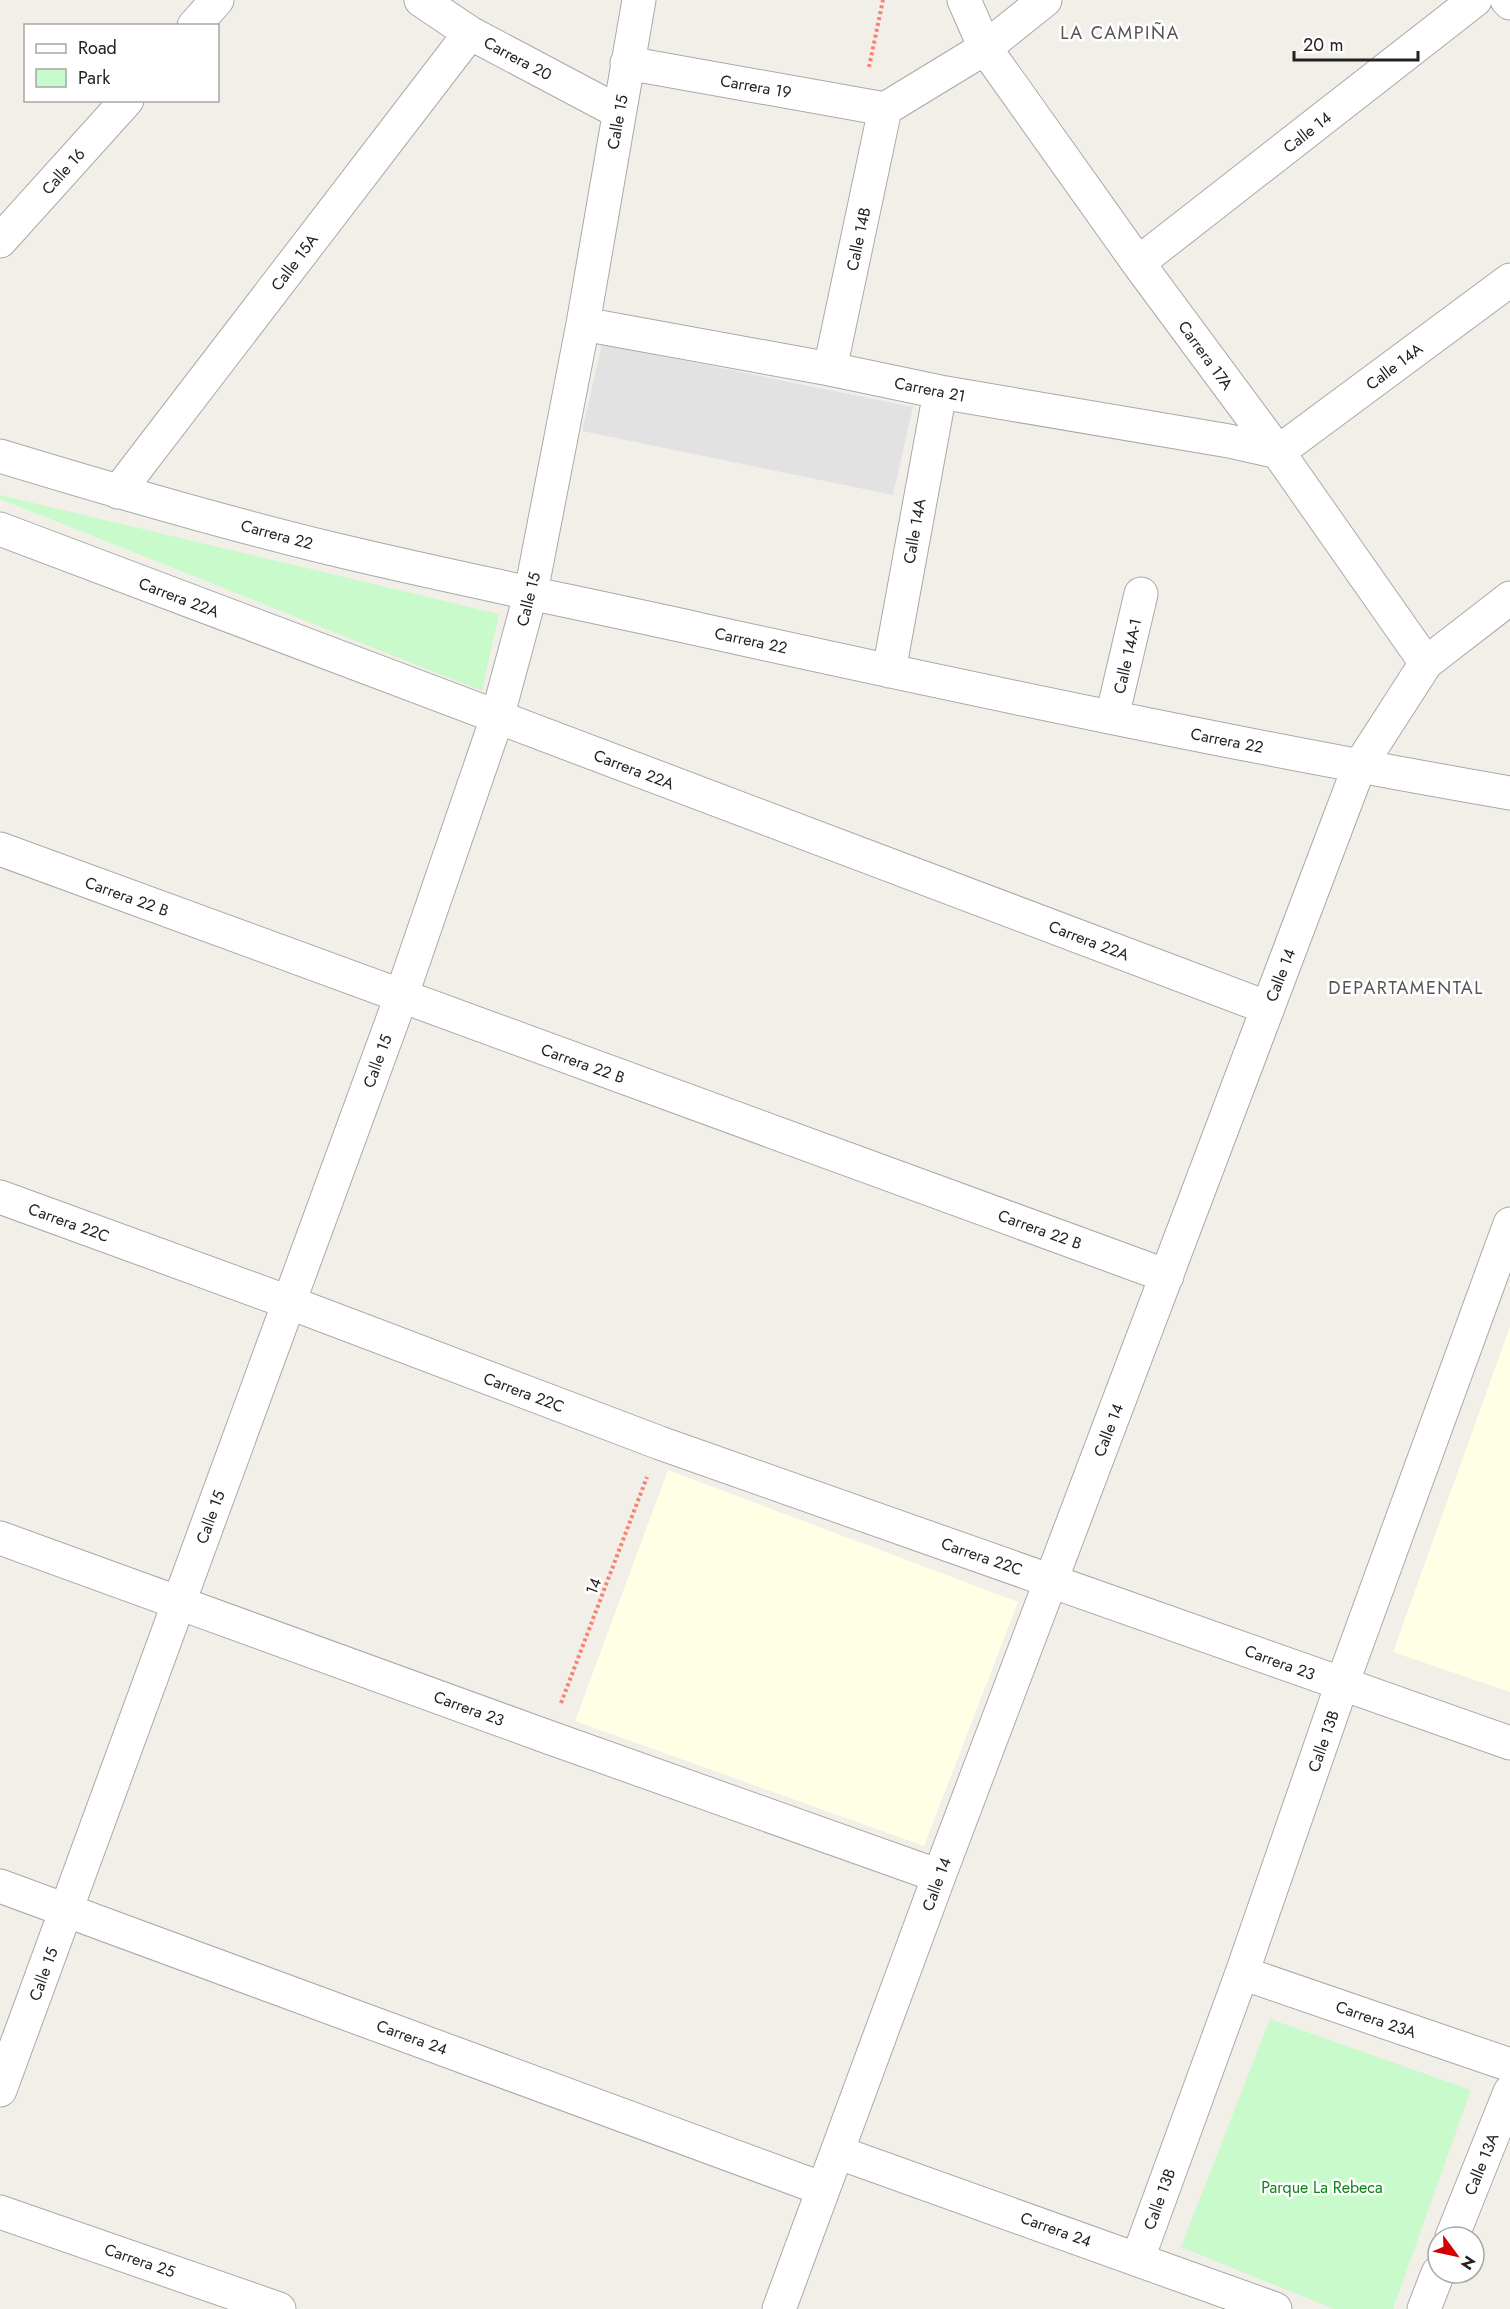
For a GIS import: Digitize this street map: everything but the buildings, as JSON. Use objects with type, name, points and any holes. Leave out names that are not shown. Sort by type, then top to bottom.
[{"type":"street","points":[[196,24],[217,0]]},
{"type":"street","name":"Carrera 20","points":[[421,0],[470,33],[618,112]]},
{"type":"street","name":"Calle 15","points":[[0,2090],[401,997],[497,718],[531,592],[583,324],[639,0]]},
{"type":"street","name":"Carrera 17A","points":[[964,0],[985,48],[1138,263],[1278,452],[1426,663]]},
{"type":"street","points":[[873,106],[985,48],[1045,0]]},
{"type":"street","name":"Calle 14","points":[[1138,263],[1475,0]]},
{"type":"street","name":"Calle 15A","points":[[118,492],[470,33]]},
{"type":"street","name":"Carrera 19","points":[[627,63],[873,106]]},
{"type":"street","name":"Calle 16","points":[[0,241],[125,102]]},
{"type":"street","name":"Calle 14B","points":[[830,369],[873,106]]},
{"type":"street","name":"Calle 14A","points":[[1278,452],[1510,280]]},
{"type":"street","name":"Carrera 21","points":[[583,324],[830,369],[940,392],[1229,441],[1278,452]]},
{"type":"street","name":"Calle 14A","points":[[889,671],[940,392]]},
{"type":"street","name":"Carrera 22","points":[[0,456],[118,492],[336,550],[889,671],[1359,766],[1510,793]]},
{"type":"street","name":"Carrera 22A","points":[[0,529],[1268,1008]]},
{"type":"street","name":"Calle 14A-1","points":[[1112,717],[1141,594]]},
{"type":"street","name":"Calle 14","points":[[779,2309],[939,1876],[1359,766],[1426,663],[1510,598]]},
{"type":"street","name":"Carrera 22 B","points":[[0,849],[1167,1276]]},
{"type":"street","name":"Carrera 22C","points":[[0,1197],[288,1302],[660,1443],[1051,1580]]},
{"type":"street","name":"Calle 13B","points":[[1138,2258],[1242,1973],[1342,1684],[1510,1224]]},
{"type":"street","name":"Carrera 23","points":[[0,1538],[939,1876]]},
{"type":"street","name":"Carrera 23","points":[[1051,1580],[1510,1743]]},
{"type":"street","name":"Carrera 24","points":[[0,1886],[823,2189]]},
{"type":"street","name":"Carrera 23A","points":[[1242,1973],[1510,2065]]},
{"type":"street","name":"Calle 13A","points":[[1457,2225],[1510,2092]]},
{"type":"street","name":"Carrera 24","points":[[837,2152],[1275,2309]]},
{"type":"street","name":"Carrera 25","points":[[0,2212],[214,2298],[279,2309]]},
{"type":"street","points":[[1424,2309],[1433,2285]]},
{"type":"path","points":[[873,106],[884,0]]},
{"type":"path","name":"14","points":[[548,1737],[660,1443]]},
{"type":"shaded area","points":[[602,344],[913,407],[893,495],[582,431]]},
{"type":"shaded area","points":[[1510,1327],[1510,1692],[1393,1652]]},
{"type":"shaded area","points":[[668,1470],[1018,1602],[924,1846],[575,1721]]},
{"type":"green space","points":[[0,495],[499,614],[482,691],[0,499]]},
{"type":"green space","name":"Parque La Rebeca","points":[[1270,2019],[1471,2090],[1393,2309],[1334,2309],[1181,2247]]},
{"type":"district","name":"LA CAMPIÑA","points":[[1120,33]]},
{"type":"district","name":"DEPARTAMENTAL","points":[[1406,988]]}]
